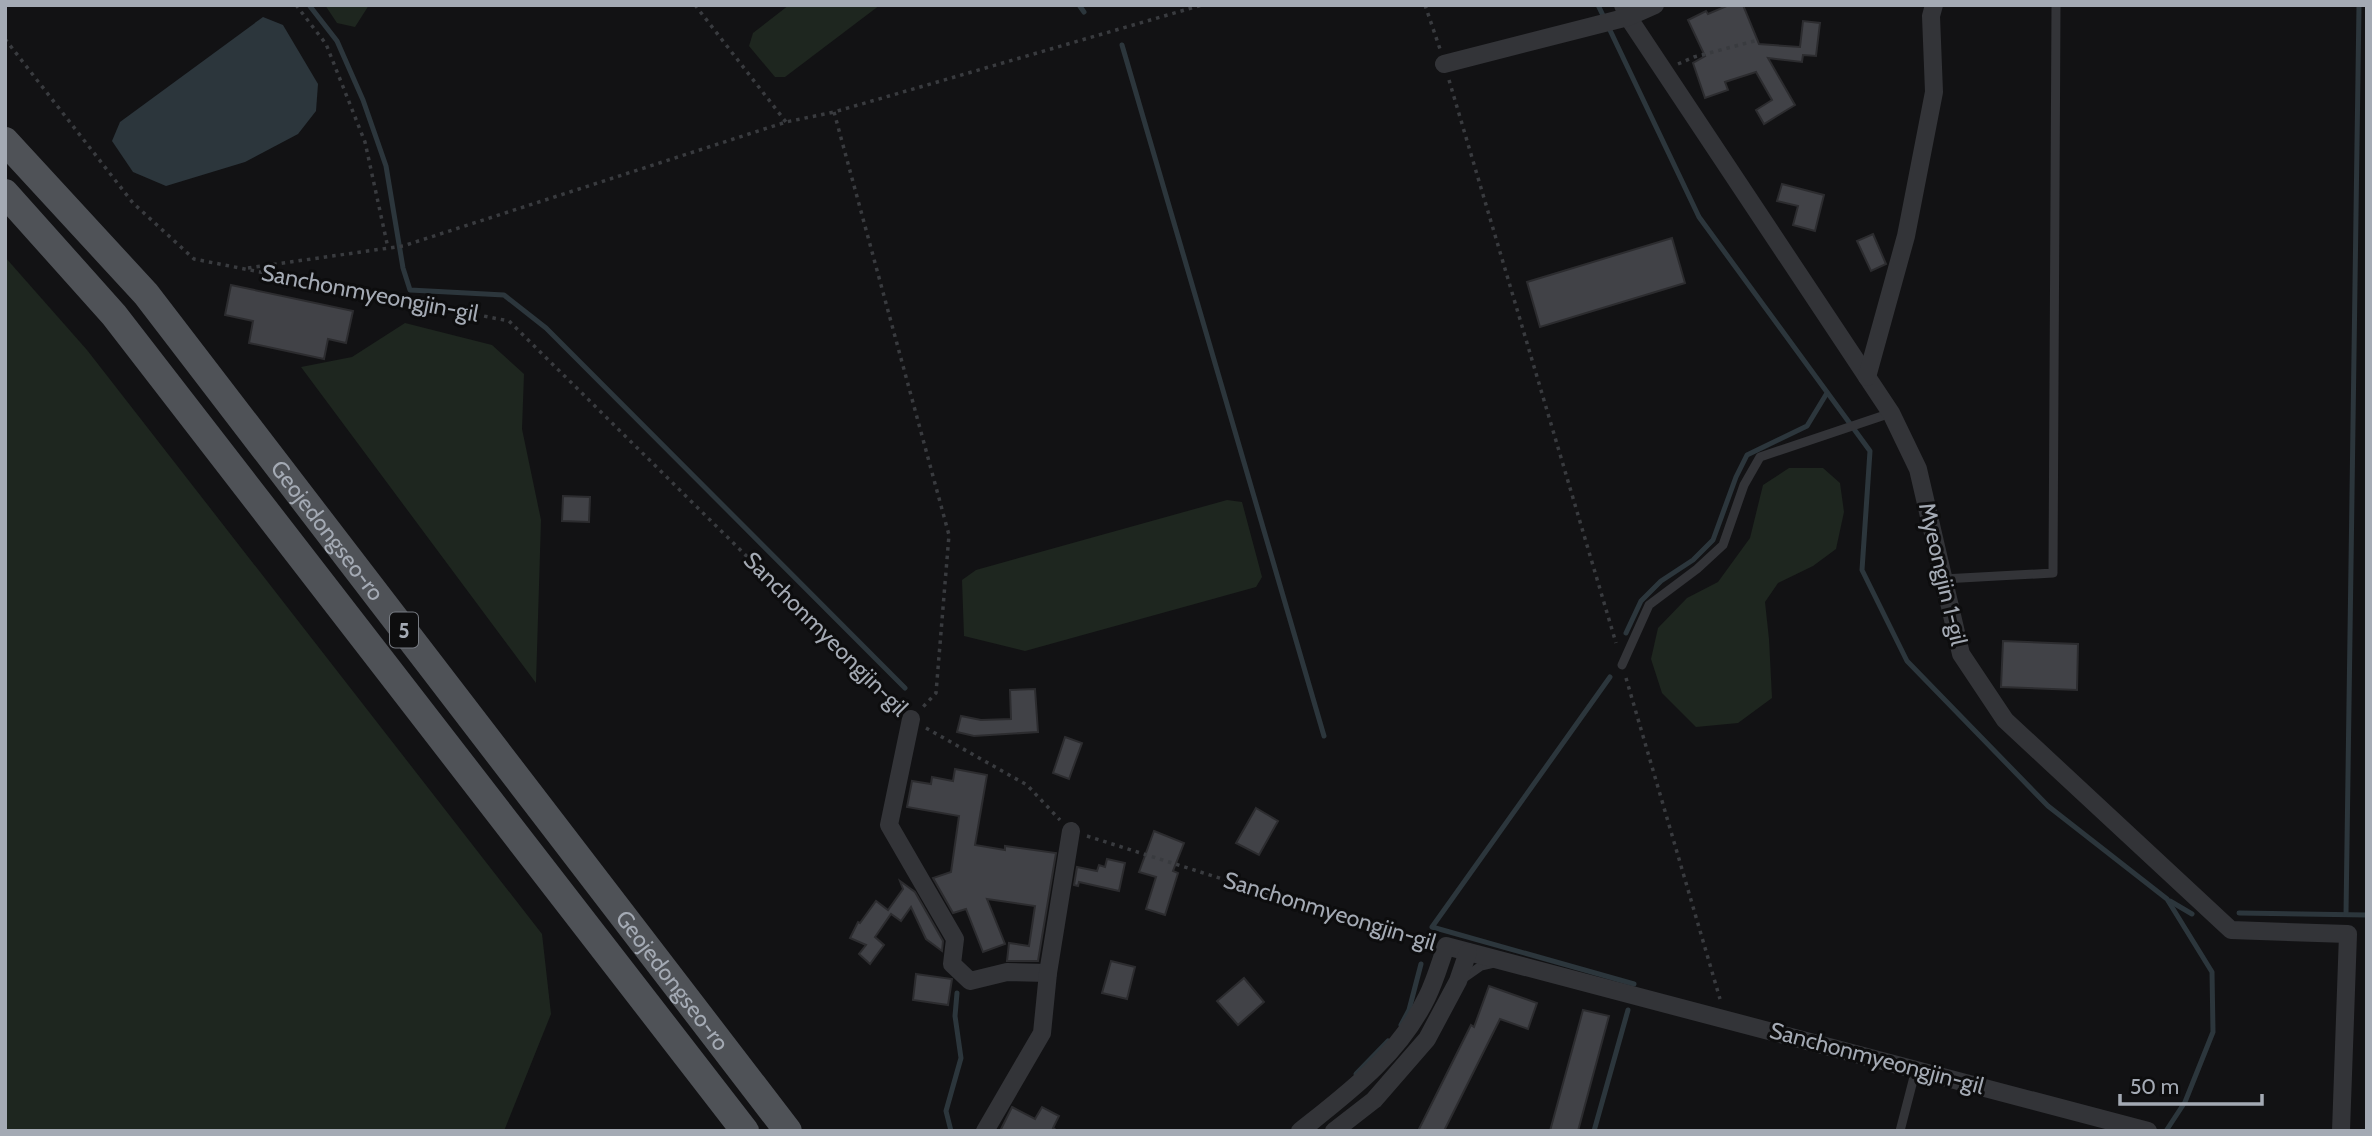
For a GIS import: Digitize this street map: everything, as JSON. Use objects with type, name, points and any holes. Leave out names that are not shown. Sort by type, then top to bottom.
[{"type":"main road","name":"Geojedongseo-ro","points":[[5,141],[146,294],[788,1131]]},
{"type":"main road","name":"Geojedongseo-ro","points":[[5,193],[114,314],[745,1131]]},
{"type":"street","points":[[1444,64],[1595,26],[1626,11],[1656,5]]},
{"type":"street","points":[[1867,377],[1906,236],[1934,92],[1931,16],[1934,5]]},
{"type":"street","name":"Myeongjin 1-gil","points":[[1626,11],[1891,413],[1918,469],[1961,654],[2005,720],[2231,930],[2348,934],[2341,1131]]},
{"type":"street","points":[[911,719],[888,825],[956,939],[952,964],[970,981],[1007,972],[1048,973]]},
{"type":"street","points":[[985,1131],[1042,1033],[1048,973],[1071,831]]},
{"type":"street","points":[[1300,1131],[1361,1082],[1415,1020],[1428,996],[1446,946]]},
{"type":"street","name":"Sanchonmyeongjin-gil","points":[[1446,946],[2148,1131]]},
{"type":"street","points":[[1333,1131],[1374,1100],[1427,1039],[1457,983],[1468,952]]},
{"type":"lane","points":[[1942,579],[2053,573],[2056,5]]},
{"type":"lane","points":[[1622,665],[1649,605],[1697,569],[1723,545],[1744,485],[1760,457],[1891,413]]},
{"type":"lane","points":[[1457,983],[1481,966],[1509,962]]},
{"type":"lane","points":[[1900,1131],[1916,1069]]},
{"type":"lane","points":[[1322,1113],[1333,1131]]},
{"type":"path","points":[[296,5],[326,44],[365,142],[388,248]]},
{"type":"path","points":[[695,5],[786,122]]},
{"type":"path","points":[[242,269],[403,246],[786,122],[834,112],[1202,5]]},
{"type":"path","points":[[1425,5],[1726,1018]]},
{"type":"path","name":"Sanchonmyeongjin-gil","points":[[5,39],[133,204],[194,259],[509,321],[911,719],[1027,785],[1071,831],[1446,946]]},
{"type":"path","points":[[1664,70],[1694,57],[1758,40]]},
{"type":"path","points":[[834,112],[949,535],[936,693],[911,719]]},
{"type":"shaded area","points":[[325,5],[369,5],[355,27],[337,23]]},
{"type":"shaded area","points":[[789,5],[880,5],[785,77],[775,77],[749,46],[753,33]]},
{"type":"shaded area","points":[[263,17],[283,25],[318,84],[316,111],[298,134],[245,162],[166,186],[133,172],[112,141],[120,122]]},
{"type":"shaded area","points":[[5,257],[87,350],[542,934],[551,1014],[504,1131],[5,1131]]},
{"type":"shaded area","points":[[405,323],[492,345],[524,374],[522,429],[541,520],[536,683],[301,367],[352,357]]},
{"type":"shaded area","points":[[1789,468],[1823,468],[1840,483],[1844,512],[1836,549],[1813,566],[1778,583],[1765,602],[1772,698],[1738,723],[1696,727],[1662,693],[1651,659],[1658,628],[1687,598],[1718,582],[1750,538],[1763,485]]},
{"type":"shaded area","points":[[1227,500],[1242,502],[1262,577],[1256,587],[1025,651],[964,636],[962,580],[976,570]]},
{"type":"building","points":[[1729,5],[1743,5],[1759,44],[1800,47],[1803,21],[1820,23],[1816,56],[1803,55],[1802,62],[1768,58],[1795,105],[1764,124],[1756,110],[1772,100],[1756,72],[1725,82],[1728,90],[1705,98],[1693,63],[1705,56],[1688,20],[1706,11],[1708,14]]},
{"type":"building","points":[[1782,184],[1824,195],[1815,231],[1793,225],[1798,206],[1777,201]]},
{"type":"building","points":[[1873,234],[1886,264],[1871,271],[1857,241]]},
{"type":"building","points":[[1672,238],[1685,283],[1540,327],[1527,282]]},
{"type":"building","points":[[231,285],[353,311],[346,343],[328,339],[324,359],[249,343],[253,321],[225,315]]},
{"type":"building","points":[[563,496],[590,497],[589,522],[562,521]]},
{"type":"building","points":[[2003,641],[2078,644],[2077,690],[2001,687]]},
{"type":"building","points":[[1035,689],[1038,732],[974,736],[957,732],[961,716],[981,720],[1011,719],[1010,690]]},
{"type":"building","points":[[1065,737],[1082,743],[1069,779],[1053,773]]},
{"type":"building","points":[[955,769],[987,775],[975,845],[1056,853],[1038,961],[1007,961],[1009,943],[1029,946],[1035,906],[987,899],[1005,944],[983,952],[966,909],[953,913],[933,878],[951,872],[959,816],[907,807],[912,781],[931,784],[932,777],[953,781]]},
{"type":"building","points":[[1256,808],[1278,821],[1259,855],[1236,843]]},
{"type":"building","points":[[1154,831],[1184,843],[1173,871],[1178,873],[1165,915],[1146,909],[1156,877],[1139,872]]},
{"type":"building","points":[[1107,859],[1125,863],[1119,891],[1079,882],[1078,886],[1074,885],[1077,867],[1097,871],[1099,865],[1105,867]]},
{"type":"building","points":[[900,881],[915,892],[943,941],[942,951],[926,939],[911,907],[901,921],[891,914],[875,937],[884,945],[870,964],[859,954],[866,945],[850,938],[858,922],[860,923],[876,901],[888,910],[903,889]]},
{"type":"building","points":[[1111,961],[1135,967],[1127,999],[1102,993]]},
{"type":"building","points":[[916,974],[952,979],[948,1005],[913,1000]]},
{"type":"building","points":[[1244,978],[1264,1002],[1238,1025],[1217,1001]]},
{"type":"building","points":[[1489,986],[1537,1003],[1528,1029],[1500,1019],[1444,1131],[1418,1131],[1471,1025],[1474,1027]]},
{"type":"building","points":[[1583,1010],[1609,1016],[1578,1131],[1550,1131]]},
{"type":"building","points":[[1012,1107],[1035,1119],[1042,1107],[1059,1116],[1053,1128],[1058,1131],[1000,1131]]},
{"type":"waterway","points":[[309,5],[337,41],[363,100],[386,166],[403,268],[410,290],[504,295],[546,328],[905,688]]},
{"type":"waterway","points":[[1079,5],[1084,12]]},
{"type":"waterway","points":[[1598,5],[1699,217],[1870,451],[1862,570],[1907,661],[2048,806],[2167,899],[2212,972],[2213,1032],[2185,1102],[2166,1131]]},
{"type":"waterway","points":[[2346,914],[2359,5]]},
{"type":"waterway","points":[[1122,45],[1324,736]]},
{"type":"waterway","points":[[1626,633],[1641,601],[1661,581],[1693,560],[1713,540],[1747,455],[1807,426],[1827,393]]},
{"type":"waterway","points":[[1610,677],[1432,927],[1634,984]]},
{"type":"waterway","points":[[2170,901],[2192,914]]},
{"type":"waterway","points":[[2239,913],[2367,915]]},
{"type":"waterway","points":[[1401,1025],[1409,1010],[1421,964]]},
{"type":"waterway","points":[[951,1131],[946,1111],[961,1058],[955,1016],[957,993]]},
{"type":"waterway","points":[[1594,1131],[1628,1010]]},
{"type":"waterway","points":[[1356,1074],[1388,1041]]}]
